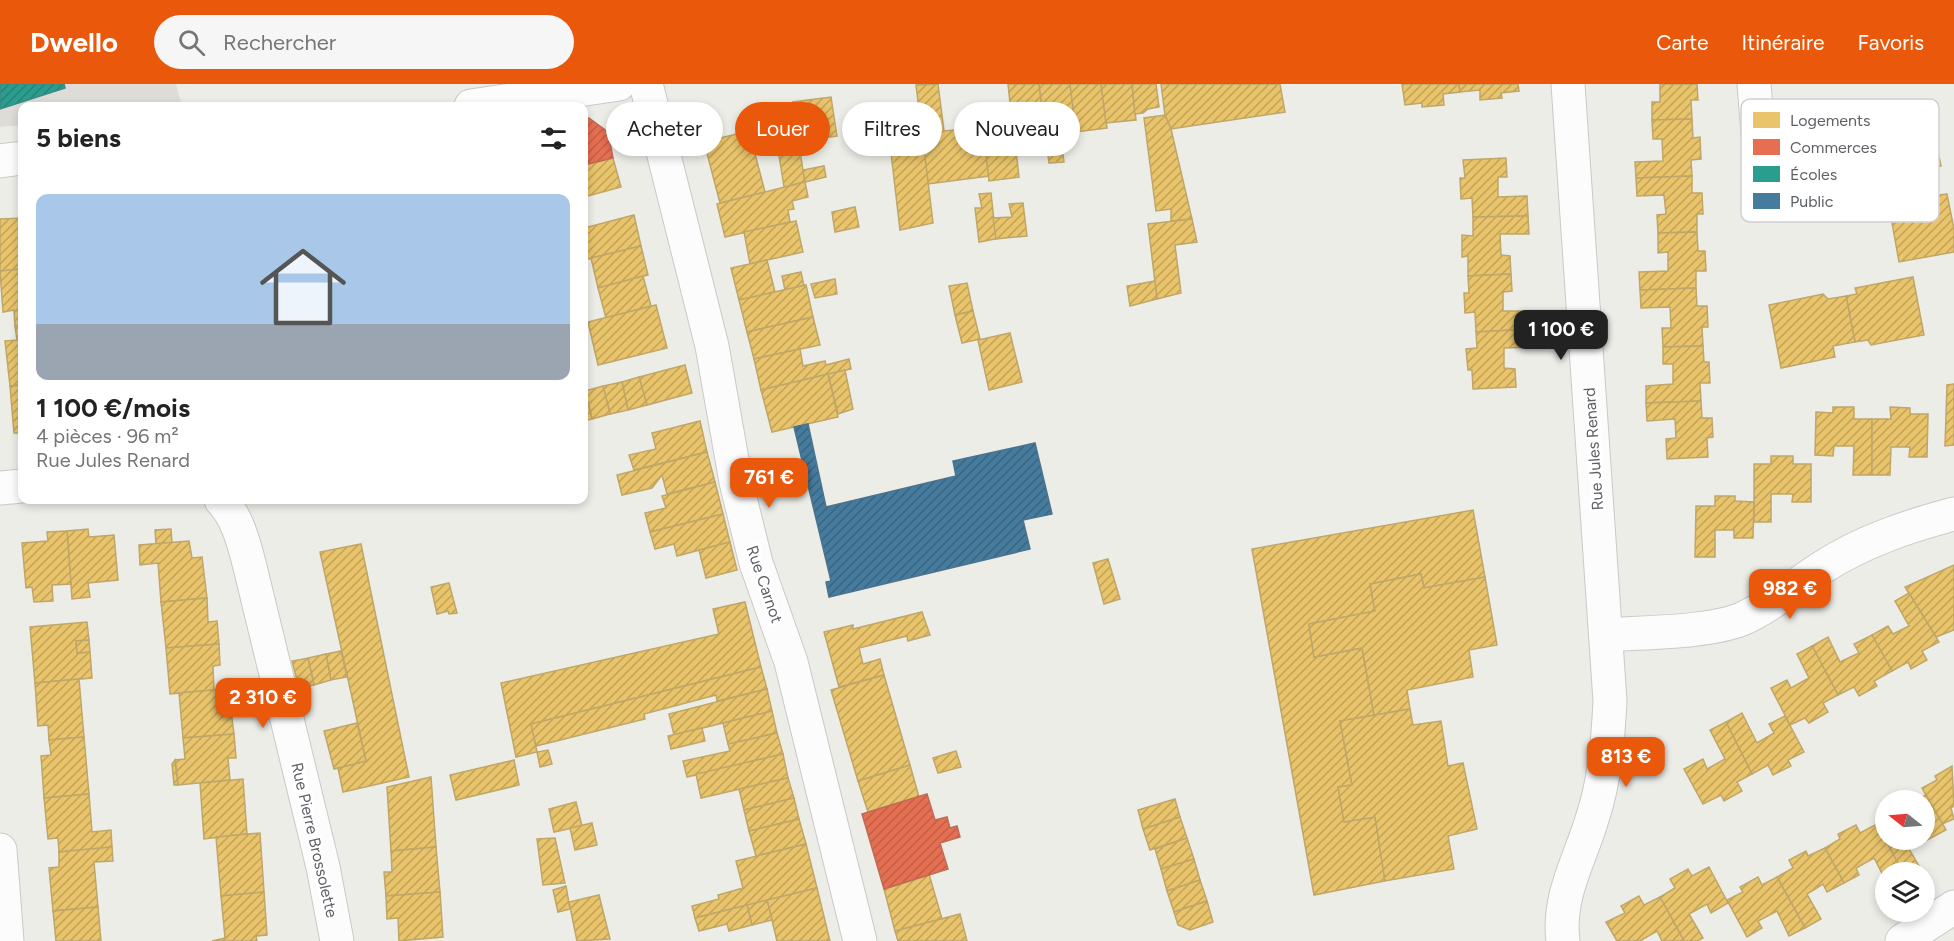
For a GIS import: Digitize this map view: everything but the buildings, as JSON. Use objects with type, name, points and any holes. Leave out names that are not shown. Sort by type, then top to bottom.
[{"type":"street","points":[[498,102],[619,84]]},
{"type":"street","name":"Rue Carnot","points":[[646,84],[717,367],[738,492],[756,563],[791,662],[860,941]]},
{"type":"street","name":"Rue Jules Renard","points":[[1563,941],[1562,912],[1565,896],[1594,815],[1606,753],[1610,701],[1568,84]]},
{"type":"street","points":[[1754,84],[1755,99]]},
{"type":"street","points":[[0,161],[18,159]]},
{"type":"street","points":[[0,488],[18,486]]},
{"type":"street","name":"Rue Pierre Brossolette","points":[[225,504],[241,534],[249,563],[338,941]]},
{"type":"street","points":[[1606,634],[1702,628],[1741,619],[1757,611],[1824,566],[1865,544],[1954,514]]},
{"type":"street","points":[[0,850],[7,941]]},
{"type":"street","points":[[1902,941],[1954,907]]},
{"type":"shaded area","points":[[0,84],[176,84],[181,102],[18,102],[18,125],[0,127]]}]
